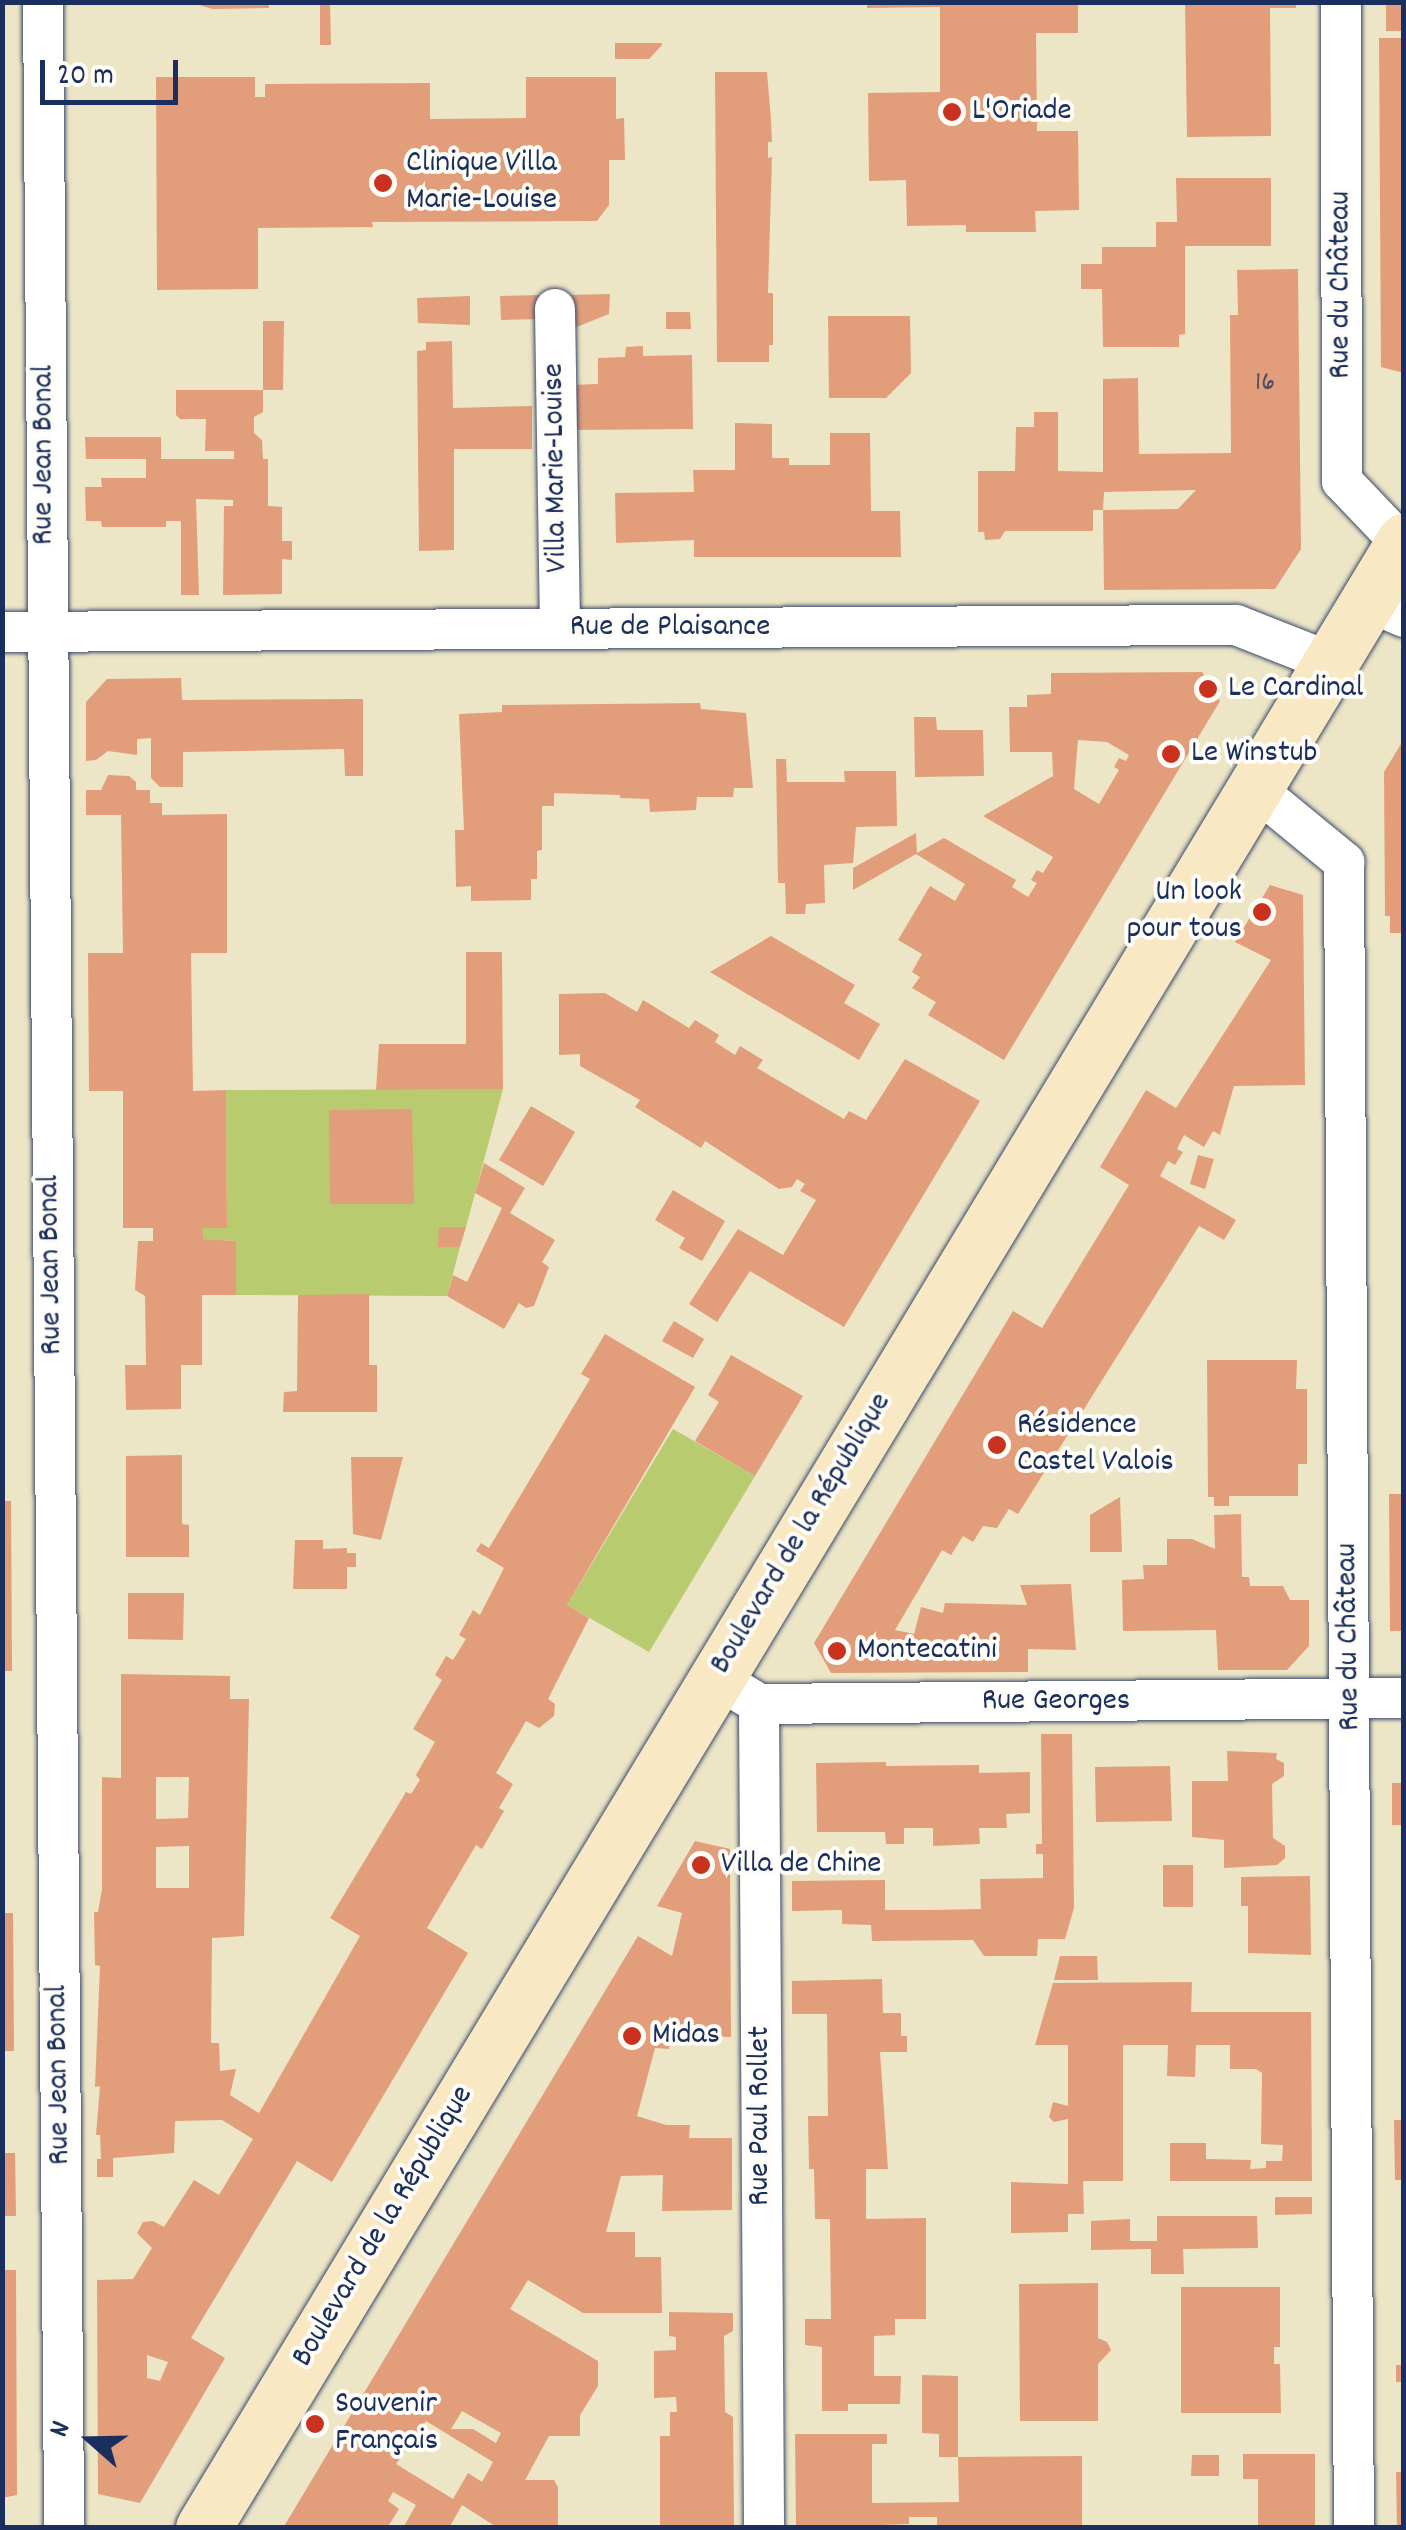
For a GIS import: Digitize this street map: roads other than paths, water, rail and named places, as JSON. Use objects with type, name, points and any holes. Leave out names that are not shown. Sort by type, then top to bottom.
[{"type":"main road","name":"Boulevard de la République","points":[[203,2528],[738,1690],[1254,788],[1330,662],[1385,609],[1403,542]]},
{"type":"street","name":"Rue Jean Bonal","points":[[43,2],[64,2528]]},
{"type":"street","name":"Rue du Château","points":[[1341,2],[1342,481],[1403,542]]},
{"type":"street","name":"Villa Marie-Louise","points":[[555,309],[560,628]]},
{"type":"street","name":"Rue de Plaisance","points":[[2,632],[1236,624],[1330,662]]},
{"type":"street","name":"Rue du Château","points":[[1254,788],[1344,862],[1354,2528]]},
{"type":"street","name":"Rue Georges","points":[[738,1690],[1404,1698]]},
{"type":"street","name":"Rue Paul Rollet","points":[[738,1690],[764,2528]]},
{"type":"place","name":"L'Oriade","points":[[952,112]]},
{"type":"place","name":"Clinique Villa Marie-Louise","points":[[383,183]]},
{"type":"place","name":"Le Cardinal","points":[[1208,689]]},
{"type":"place","name":"Le Winstub","points":[[1171,754]]},
{"type":"place","name":"Un look pour tous","points":[[1262,912]]},
{"type":"place","name":"Résidence Castel Valois","points":[[997,1445]]},
{"type":"place","name":"Montecatini","points":[[837,1651]]},
{"type":"place","name":"Villa de Chine","points":[[701,1865]]},
{"type":"place","name":"Midas","points":[[632,2036]]},
{"type":"place","name":"Souvenir Français","points":[[315,2424]]}]
